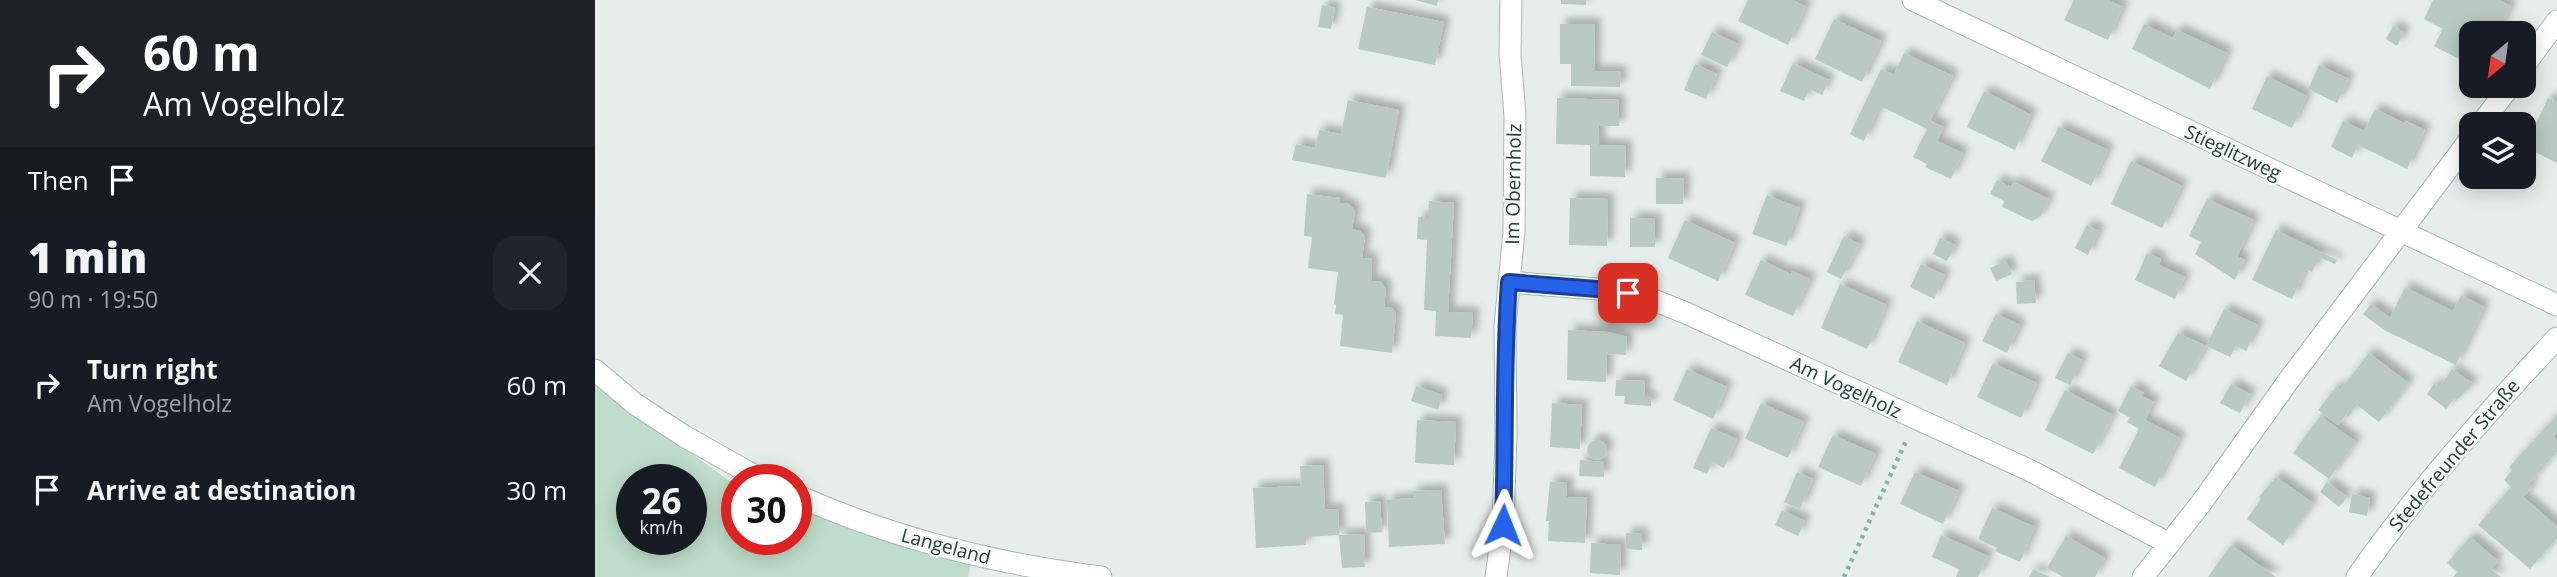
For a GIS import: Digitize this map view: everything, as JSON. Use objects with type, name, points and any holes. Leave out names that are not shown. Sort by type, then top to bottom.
[{"type":"street","name":"Im Obernholz","points":[[1494,577],[1503,525],[1506,436],[1504,360],[1514,231],[1515,141],[1510,0]]},
{"type":"street","name":"Stieglitzweg","points":[[1913,0],[2555,305]]},
{"type":"street","points":[[2536,49],[2557,21]]},
{"type":"street","points":[[2143,577],[2202,502],[2288,380],[2459,154]]},
{"type":"street","name":"Am Vogelholz","points":[[1509,282],[1610,290],[1646,297],[2031,471],[2168,543]]},
{"type":"street","name":"Stedefreunder Straße","points":[[2357,577],[2393,525],[2471,430],[2557,338]]},
{"type":"street","points":[[595,370],[635,404],[734,464]]},
{"type":"street","name":"Langeland","points":[[812,502],[919,540],[1040,570],[1101,577]]},
{"type":"path","points":[[1844,577],[1916,419]]},
{"type":"green space","points":[[595,383],[706,464],[616,464],[616,555],[707,555],[707,465],[721,475],[721,555],[812,555],[812,513],[847,527],[971,563],[968,577],[595,577]]},
{"type":"building","points":[[1415,0],[1438,0],[1437,6]]},
{"type":"building","points":[[1561,0],[1586,0],[1586,5],[1561,4]]},
{"type":"building","points":[[1748,0],[1793,0],[1806,7],[1788,45],[1738,21]]},
{"type":"building","points":[[2074,0],[2109,0],[2123,7],[2108,40],[2064,20]]},
{"type":"building","points":[[2433,0],[2499,0],[2511,6],[2503,21],[2459,21],[2459,59],[2434,46],[2443,29],[2424,19]]},
{"type":"building","points":[[1322,5],[1335,8],[1331,29],[1318,27]]},
{"type":"building","points":[[1367,7],[1444,22],[1435,65],[1358,49]]},
{"type":"building","points":[[1834,19],[1881,41],[1862,82],[1815,59]]},
{"type":"building","points":[[1560,24],[1595,24],[1594,71],[1621,72],[1620,87],[1571,86],[1571,64],[1560,64]]},
{"type":"building","points":[[2144,24],[2173,38],[2177,30],[2227,53],[2210,89],[2132,49]]},
{"type":"building","points":[[2393,26],[2404,32],[2397,46],[2386,39]]},
{"type":"building","points":[[1712,32],[1738,44],[1727,67],[1701,55]]},
{"type":"building","points":[[1904,53],[1953,76],[1930,121],[1944,127],[1937,141],[1963,153],[1951,179],[1925,167],[1927,164],[1913,157],[1927,129],[1880,106],[1864,141],[1850,134],[1881,69],[1894,75]]},
{"type":"building","points":[[1793,63],[1829,80],[1822,95],[1809,89],[1804,101],[1780,91]]},
{"type":"building","points":[[1695,64],[1717,74],[1706,99],[1684,90]]},
{"type":"building","points":[[2319,65],[2349,79],[2337,103],[2308,89]]},
{"type":"building","points":[[2267,76],[2307,96],[2292,128],[2252,109]]},
{"type":"building","points":[[1984,91],[2031,115],[2015,150],[1967,127]]},
{"type":"building","points":[[1557,98],[1619,100],[1619,126],[1599,126],[1599,145],[1626,146],[1625,177],[1590,176],[1590,145],[1556,144]]},
{"type":"building","points":[[2548,98],[2557,102],[2557,163],[2536,152],[2536,124]]},
{"type":"building","points":[[1348,100],[1399,110],[1386,178],[1292,160],[1296,144],[1315,148],[1319,130],[1341,134]]},
{"type":"building","points":[[2375,109],[2425,130],[2407,169],[2358,145],[2352,158],[2331,147],[2343,121],[2364,131]]},
{"type":"building","points":[[2059,127],[2108,150],[2091,186],[2041,161]]},
{"type":"building","points":[[2131,161],[2182,186],[2162,228],[2111,204]]},
{"type":"building","points":[[1656,178],[1684,178],[1683,204],[1656,204]]},
{"type":"building","points":[[1997,180],[2011,187],[2014,182],[2049,199],[2041,216],[2032,221],[2002,207],[2004,201],[1990,194]]},
{"type":"building","points":[[1307,194],[1340,198],[1340,203],[1349,204],[1355,211],[1352,229],[1365,236],[1362,258],[1372,259],[1371,281],[1381,282],[1386,289],[1384,307],[1392,308],[1396,314],[1392,353],[1340,346],[1343,315],[1335,314],[1334,304],[1338,272],[1308,268],[1312,237],[1304,236]]},
{"type":"building","points":[[1767,195],[1800,208],[1786,246],[1752,234]]},
{"type":"building","points":[[1570,198],[1608,199],[1607,246],[1569,245]]},
{"type":"building","points":[[2207,199],[2254,220],[2237,256],[2245,260],[2235,280],[2195,254],[2201,242],[2189,236]]},
{"type":"building","points":[[1429,201],[1454,203],[1448,312],[1473,313],[1471,338],[1435,336],[1436,311],[1424,310],[1427,240],[1417,239],[1418,217],[1428,217]]},
{"type":"building","points":[[1630,218],[1655,219],[1655,247],[1630,247]]},
{"type":"building","points":[[1685,220],[1735,243],[1718,281],[1668,258]]},
{"type":"building","points":[[2087,225],[2099,231],[2088,255],[2075,248]]},
{"type":"building","points":[[2276,230],[2337,260],[2335,264],[2319,257],[2312,272],[2306,269],[2292,299],[2252,280]]},
{"type":"building","points":[[1844,236],[1860,244],[1841,279],[1827,272]]},
{"type":"building","points":[[1940,238],[1955,245],[1947,261],[1933,254]]},
{"type":"building","points":[[2147,253],[2161,259],[2159,265],[2185,277],[2175,299],[2135,280]]},
{"type":"building","points":[[1761,260],[1791,274],[1792,271],[1810,279],[1793,316],[1745,295]]},
{"type":"building","points":[[2006,261],[2012,274],[1996,281],[1990,268]]},
{"type":"building","points":[[1921,264],[1945,275],[1934,299],[1910,287]]},
{"type":"building","points":[[2034,280],[2036,303],[2017,304],[2016,282]]},
{"type":"building","points":[[1840,284],[1887,305],[1867,349],[1821,328]]},
{"type":"building","points":[[2405,287],[2453,311],[2461,295],[2484,307],[2456,365],[2384,330],[2363,314],[2371,304],[2390,318]]},
{"type":"building","points":[[2224,309],[2258,325],[2246,351],[2236,346],[2230,357],[2206,346]]},
{"type":"building","points":[[1996,314],[2020,325],[2007,353],[1982,341]]},
{"type":"building","points":[[1917,321],[1965,343],[1947,385],[1898,362]]},
{"type":"building","points":[[1568,330],[1608,332],[1627,337],[1626,355],[1607,354],[1606,382],[1567,380]]},
{"type":"building","points":[[2178,333],[2206,346],[2186,381],[2159,366]]},
{"type":"building","points":[[2068,353],[2082,360],[2070,385],[2055,378]]},
{"type":"building","points":[[2369,353],[2409,383],[2379,422],[2357,405],[2338,425],[2318,410],[2336,387],[2340,390]]},
{"type":"building","points":[[1993,363],[2037,383],[2021,418],[1977,397]]},
{"type":"building","points":[[1687,369],[1727,387],[1713,419],[1673,400]]},
{"type":"building","points":[[2452,369],[2473,384],[2446,409],[2427,394],[2434,384],[2439,388]]},
{"type":"building","points":[[1616,380],[1645,381],[1644,397],[1651,397],[1651,406],[1624,404],[1625,396],[1615,396]]},
{"type":"building","points":[[2231,384],[2250,394],[2240,413],[2220,403]]},
{"type":"building","points":[[1416,386],[1442,395],[1438,410],[1411,401]]},
{"type":"building","points":[[2131,386],[2154,402],[2145,420],[2180,438],[2155,487],[2119,468],[2139,429],[2127,422],[2130,418],[2118,411]]},
{"type":"building","points":[[2065,390],[2113,415],[2093,454],[2045,430]]},
{"type":"building","points":[[1552,403],[1582,405],[1580,449],[1550,447]]},
{"type":"building","points":[[1761,403],[1804,422],[1788,458],[1745,439]]},
{"type":"building","points":[[2557,415],[2557,432],[2553,437],[2557,440],[2557,452],[2529,484],[2532,487],[2523,497],[2557,526],[2557,538],[2530,569],[2478,525],[2511,487],[2504,480],[2512,470],[2509,467]]},
{"type":"building","points":[[2320,416],[2356,442],[2329,479],[2293,453]]},
{"type":"building","points":[[1417,420],[1456,422],[1454,465],[1415,463]]},
{"type":"building","points":[[1711,428],[1737,439],[1724,468],[1712,462],[1707,474],[1693,468]]},
{"type":"building","points":[[1833,435],[1876,454],[1861,486],[1818,467]]},
{"type":"building","points":[[1597,440],[1604,443],[1607,450],[1604,457],[1597,460],[1590,457],[1587,450],[1590,443]]},
{"type":"building","points":[[1580,460],[1604,462],[1604,477],[1579,476]]},
{"type":"building","points":[[1323,465],[1325,510],[1338,509],[1339,535],[1306,537],[1306,545],[1256,548],[1253,488],[1301,486],[1300,466]]},
{"type":"building","points":[[1797,472],[1813,479],[1800,509],[1784,502]]},
{"type":"building","points":[[1915,472],[1959,491],[1943,524],[1900,504]]},
{"type":"building","points":[[2276,477],[2313,503],[2283,545],[2247,519],[2261,499],[2259,497]]},
{"type":"building","points":[[1550,482],[1567,483],[1567,497],[1587,497],[1585,543],[1548,541],[1549,521],[1546,521]]},
{"type":"building","points":[[2327,482],[2347,497],[2339,507],[2320,492]]},
{"type":"building","points":[[1441,490],[1445,544],[1389,547],[1387,500],[1413,498],[1413,491]]},
{"type":"building","points":[[2352,494],[2370,498],[2367,516],[2349,512]]},
{"type":"building","points":[[1380,501],[1382,532],[1366,533],[1365,502]]},
{"type":"building","points":[[1992,508],[2035,527],[2020,562],[1995,551],[1997,548],[1978,539]]},
{"type":"building","points":[[1782,510],[1805,521],[1798,536],[1775,525]]},
{"type":"building","points":[[1626,533],[1642,534],[1642,550],[1625,549]]},
{"type":"building","points":[[1364,534],[1365,567],[1342,568],[1339,535]]},
{"type":"building","points":[[1941,535],[1988,556],[1978,577],[1956,577],[1959,569],[1932,557]]},
{"type":"building","points":[[2066,536],[2105,558],[2095,577],[2063,577],[2047,568]]},
{"type":"building","points":[[2470,537],[2498,561],[2491,569],[2501,577],[2453,577],[2457,572],[2447,563]]},
{"type":"building","points":[[1591,543],[1621,545],[1620,575],[1590,573]]},
{"type":"building","points":[[2231,545],[2276,577],[2208,577]]},
{"type":"building","points":[[2033,569],[2050,577],[2029,577]]},
{"type":"route","points":[[1503,525],[1506,436],[1504,360],[1509,282],[1628,293]]}]
